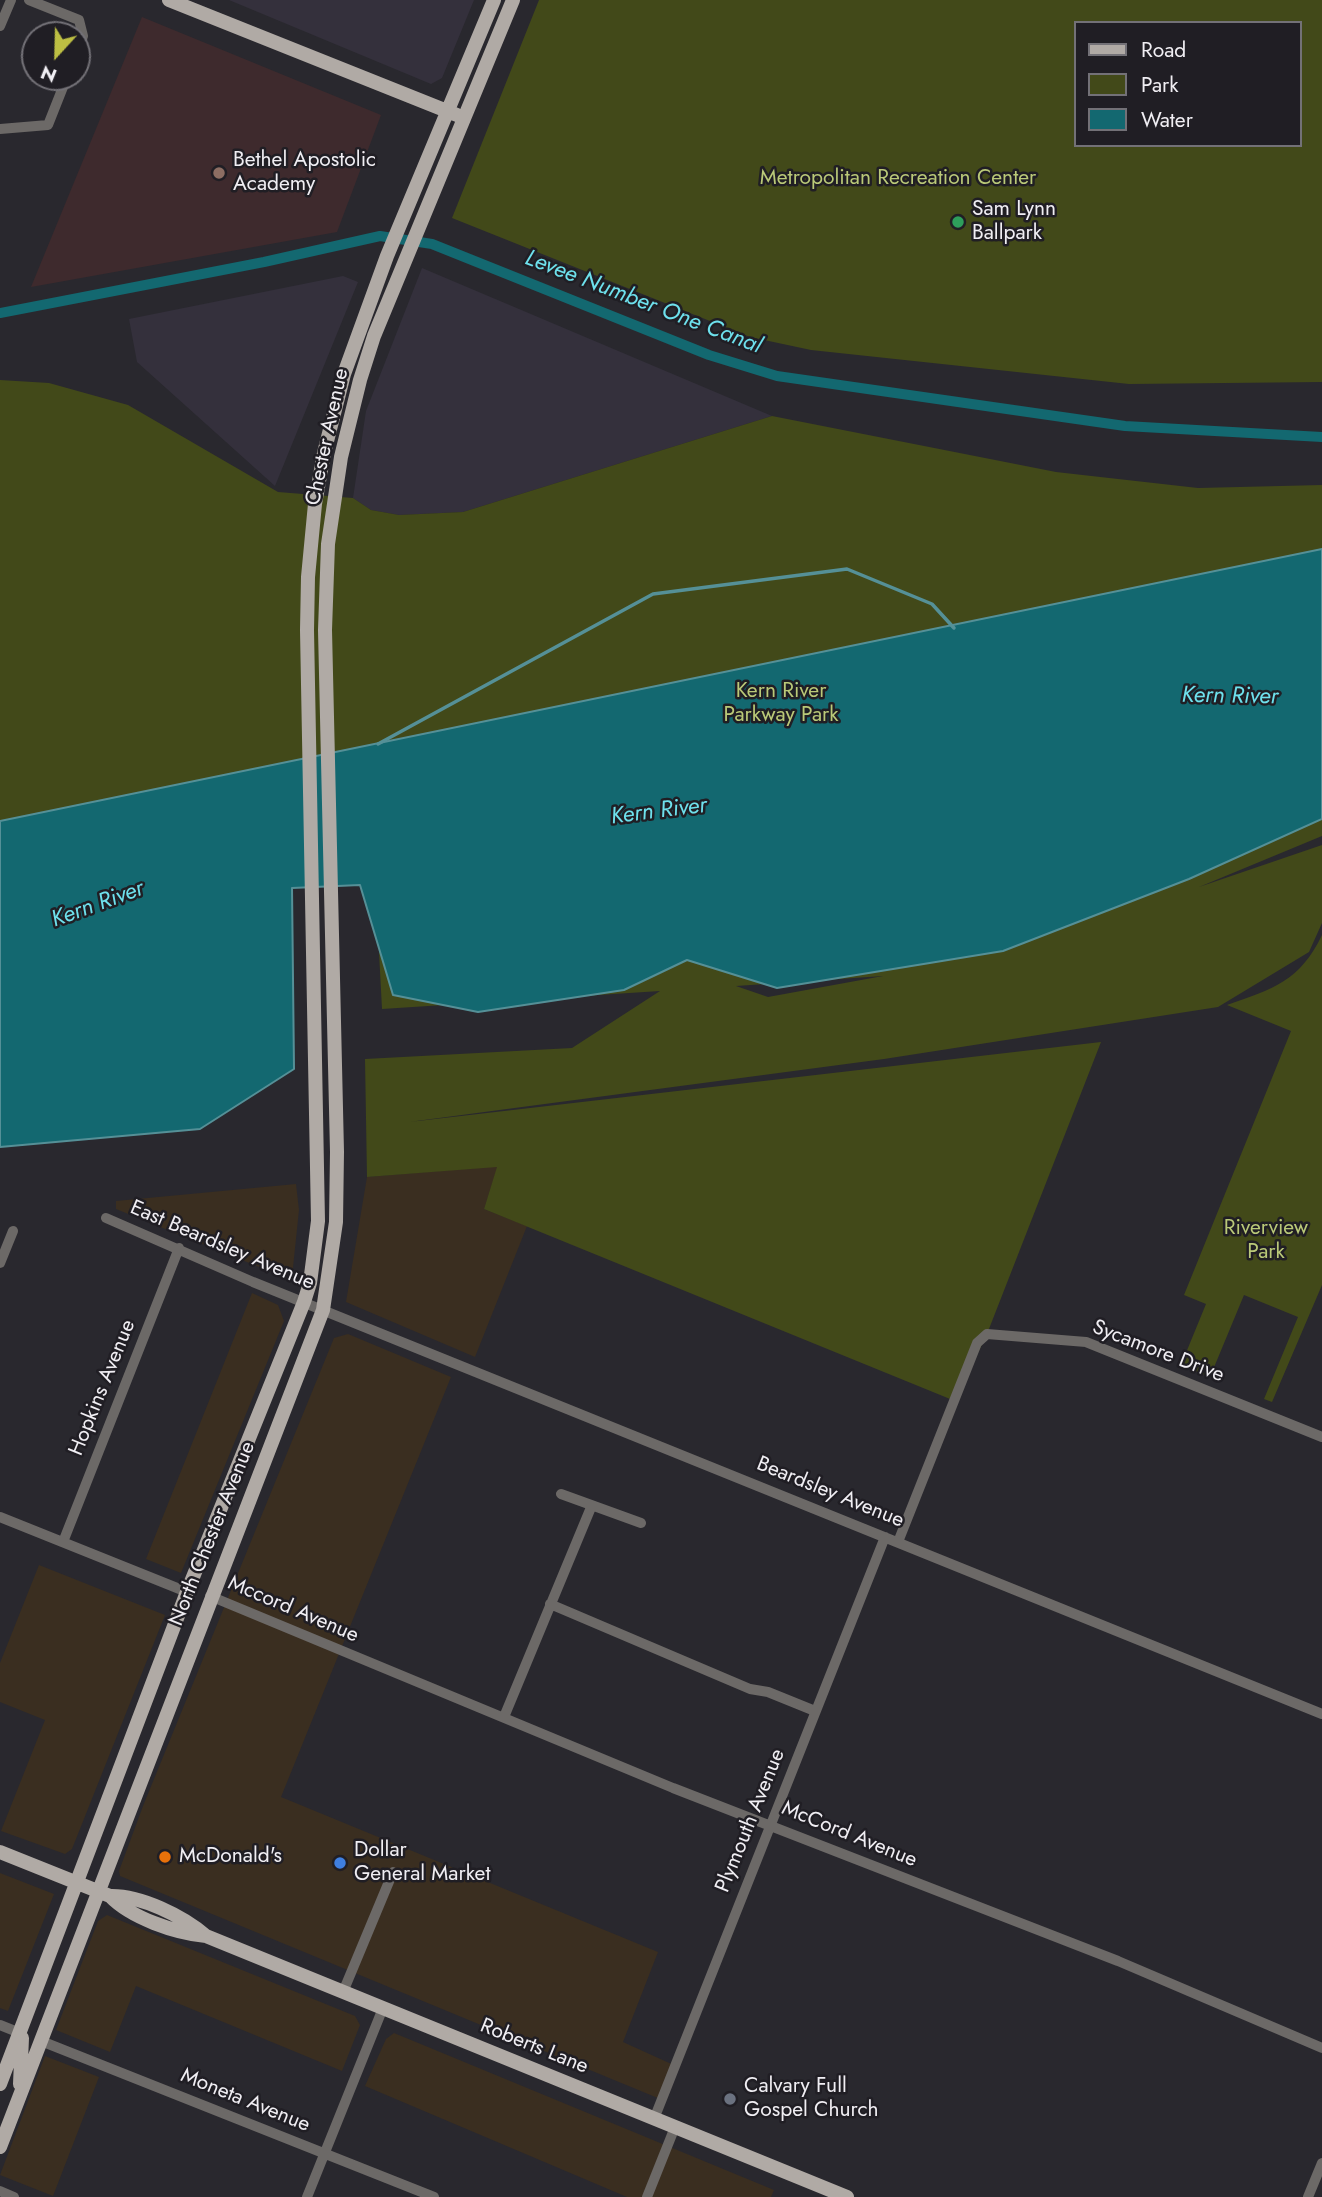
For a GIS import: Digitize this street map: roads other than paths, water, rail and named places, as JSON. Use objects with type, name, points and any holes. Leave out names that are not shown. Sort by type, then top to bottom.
[{"type":"main road","points":[[169,0],[465,118]]},
{"type":"main road","name":"Chester Avenue","points":[[313,897],[308,577],[324,453],[358,330],[494,0]]},
{"type":"main road","name":"Chester Avenue","points":[[332,911],[325,578],[341,457],[374,336],[513,0]]},
{"type":"main road","name":"North Chester Avenue","points":[[0,2084],[187,1592],[310,1283],[318,1221],[313,897]]},
{"type":"main road","name":"North Chester Avenue","points":[[0,2147],[41,2041],[104,1894],[210,1596],[323,1310],[336,1198],[332,911]]},
{"type":"main road","points":[[207,1543],[205,1576],[210,1596]]},
{"type":"main road","points":[[187,1592],[196,1600],[197,1632]]},
{"type":"main road","name":"Roberts Lane","points":[[0,1852],[104,1894],[120,1907],[188,1934],[206,1936],[847,2197]]},
{"type":"main road","points":[[20,2033],[23,2039],[20,2096]]},
{"type":"street","points":[[0,26],[11,0]]},
{"type":"street","points":[[29,0],[79,21]]},
{"type":"street","points":[[0,129],[48,125],[61,91]]},
{"type":"street","name":"East Beardsley Avenue","points":[[106,1218],[323,1310]]},
{"type":"street","points":[[0,1263],[13,1231]]},
{"type":"street","name":"Hopkins Avenue","points":[[63,1542],[179,1248]]},
{"type":"street","name":"Beardsley Avenue","points":[[323,1310],[1322,1714]]},
{"type":"street","name":"Sycamore Drive","points":[[898,1542],[977,1343],[987,1334],[1086,1342],[1322,1437]]},
{"type":"street","points":[[561,1494],[641,1523]]},
{"type":"street","points":[[504,1717],[592,1504]]},
{"type":"street","points":[[0,1517],[187,1592]]},
{"type":"street","name":"Plymouth Avenue","points":[[654,2119],[885,1537]]},
{"type":"street","name":"Mccord Avenue","points":[[210,1596],[361,1659]]},
{"type":"street","points":[[550,1604],[750,1689],[768,1692],[816,1711]]},
{"type":"street","name":"McCord Avenue","points":[[361,1659],[673,1788],[1118,1961],[1322,2048]]},
{"type":"street","points":[[343,1992],[393,1872]]},
{"type":"street","points":[[307,2197],[383,2008]]},
{"type":"street","points":[[0,2025],[20,2033]]},
{"type":"street","name":"Moneta Avenue","points":[[41,2041],[434,2197]]},
{"type":"street","points":[[647,2197],[675,2127]]},
{"type":"street","points":[[1308,2197],[1322,2163]]},
{"type":"street","points":[[0,2191],[14,2197]]},
{"type":"water","name":"Kern River","points":[[1322,549],[1322,819],[1189,879],[1003,951],[777,988],[687,960],[624,990],[478,1012],[393,995],[360,885],[292,888],[294,1069],[200,1129],[0,1147],[0,821]]},
{"type":"waterway","name":"Levee Number One Canal","points":[[0,313],[264,262],[380,236],[432,244],[709,355],[777,376],[1125,426],[1322,437]]},
{"type":"waterway","points":[[378,744],[653,594],[847,569],[932,604],[954,628]]},
{"type":"place","name":"Bethel Apostolic Academy","points":[[219,173]]},
{"type":"place","name":"Sam Lynn Ballpark","points":[[958,222]]},
{"type":"place","name":"McDonald's","points":[[165,1857]]},
{"type":"place","name":"Dollar General Market","points":[[340,1863]]},
{"type":"place","name":"Calvary Full Gospel Church","points":[[730,2099]]},
{"type":"park label","name":"Metropolitan Recreation Center","points":[[898,179]]},
{"type":"park label","name":"Kern River Parkway Park","points":[[781,704]]},
{"type":"park label","name":"Riverview Park","points":[[1266,1241]]}]
